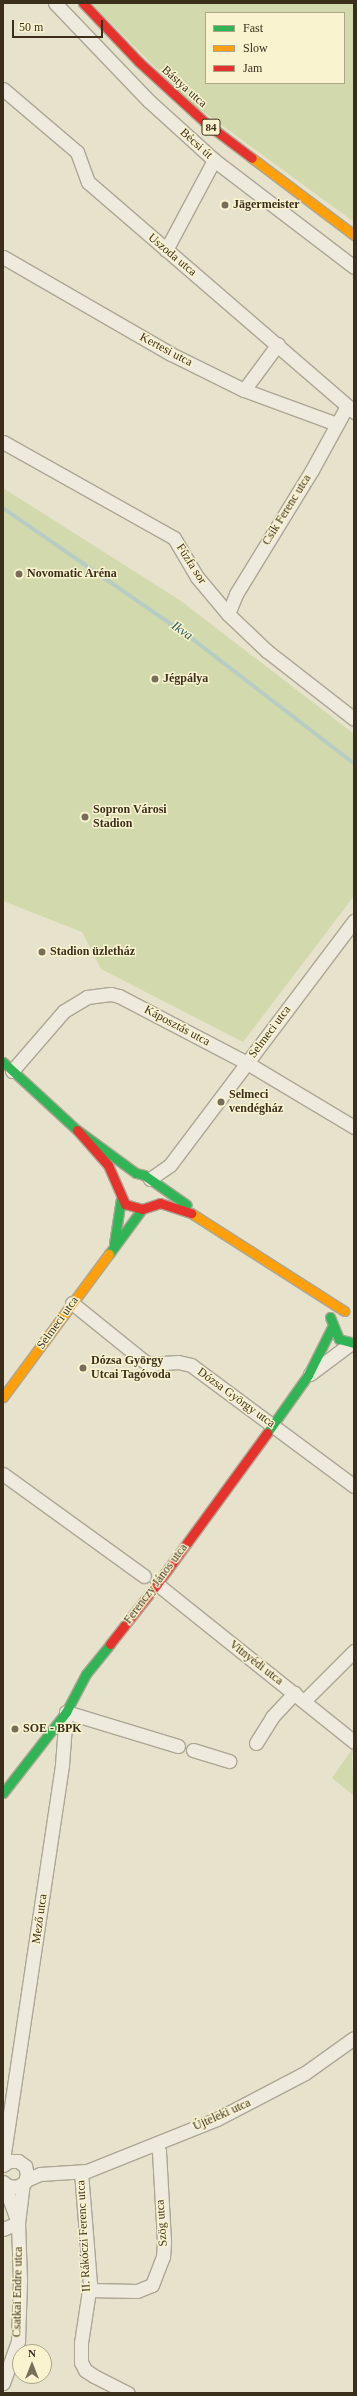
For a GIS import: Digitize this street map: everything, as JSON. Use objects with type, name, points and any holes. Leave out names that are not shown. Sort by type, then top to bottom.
[{"type":"street","name":"Bécsi út","points":[[55,3],[148,101],[214,160],[354,266]]},
{"type":"street","name":"Bástya utca","points":[[83,3],[139,62],[206,124],[354,235]]},
{"type":"street","name":"Uszoda utca","points":[[3,90],[77,152],[88,182],[278,344],[351,409]]},
{"type":"street","points":[[166,250],[214,160]]},
{"type":"street","name":"Kertesi utca","points":[[3,258],[171,354],[244,390],[337,424]]},
{"type":"street","points":[[244,390],[278,344]]},
{"type":"street","name":"Csík Ferenc utca","points":[[228,614],[236,594],[337,424],[351,409]]},
{"type":"street","name":"Fűzfa sor","points":[[3,442],[174,538],[197,577],[228,614],[267,651],[354,719]]},
{"type":"street","name":"Selmeci utca","points":[[150,1179],[170,1165],[354,921]]},
{"type":"street","name":"Káposztás utca","points":[[8,1067],[64,1011],[87,997],[103,994],[119,996],[247,1063],[352,1123]]},
{"type":"street","points":[[8,1067],[77,1130],[108,1165],[119,1188],[122,1199],[129,1206],[147,1206],[160,1203],[172,1204],[211,1224]]},
{"type":"street","points":[[77,1130],[136,1173],[150,1179],[162,1187],[211,1224],[294,1279],[351,1310]]},
{"type":"street","name":"Selmeci utca","points":[[3,1397],[113,1248],[162,1187],[187,1143]]},
{"type":"street","points":[[119,1188],[127,1176],[136,1173]]},
{"type":"street","points":[[147,1206],[153,1189],[150,1179]]},
{"type":"street","name":"Selmeci utca","points":[[113,1248],[122,1199]]},
{"type":"street","points":[[294,1279],[320,1302],[340,1339],[352,1344]]},
{"type":"street","name":"Dózsa György utca","points":[[72,1304],[144,1361],[150,1364],[178,1362],[191,1365],[354,1486]]},
{"type":"street","name":"Ferenczy János utca","points":[[3,1793],[66,1712],[86,1674],[157,1584],[308,1375],[338,1313],[351,1310]]},
{"type":"street","name":"Ferenczy János utca","points":[[308,1375],[352,1344]]},
{"type":"street","points":[[3,1474],[144,1576]]},
{"type":"street","name":"Vitnyédi utca","points":[[157,1584],[354,1742]]},
{"type":"street","points":[[256,1743],[272,1717],[299,1697],[354,1651]]},
{"type":"street","points":[[66,1712],[178,1746]]},
{"type":"street","name":"Mező utca","points":[[25,2182],[27,2171],[9,2159],[5,2130],[33,1964],[62,1765],[66,1712]]},
{"type":"street","points":[[193,1750],[229,1761]]},
{"type":"street","name":"Újteleki utca","points":[[3,2183],[12,2188],[40,2174],[81,2172],[155,2144],[251,2103],[305,2073],[354,2038]]},
{"type":"street","name":"Szög utca","points":[[89,2290],[137,2290],[152,2285],[163,2257],[164,2241],[159,2151],[155,2144]]},
{"type":"street","name":"Újteleki utca","points":[[9,2159],[65,2172],[81,2172]]},
{"type":"street","name":"II. Rákóczi Ferenc utca","points":[[81,2172],[89,2290],[81,2343],[81,2362],[85,2370],[94,2376],[128,2393]]},
{"type":"street","name":"Csatkai Endre utca","points":[[3,2383],[18,2340],[20,2280],[18,2223],[25,2182]]},
{"type":"street","name":"Csatkai Endre utca","points":[[3,2183],[18,2223]]},
{"type":"street","points":[[3,2229],[18,2223]]},
{"type":"green space","points":[[91,3],[354,3],[354,222],[190,102]]},
{"type":"green space","points":[[3,488],[181,601],[354,734],[354,896],[243,1042],[101,969],[82,932],[3,901]]},
{"type":"green space","points":[[353,1748],[352,1759],[354,1796],[332,1778]]},
{"type":"waterway","name":"Ikva","points":[[3,508],[194,640],[354,763]]},
{"type":"traffic: fast","points":[[3,1062],[77,1130],[136,1173],[144,1175],[187,1205]]},
{"type":"traffic: fast","points":[[114,1244],[121,1199]]},
{"type":"traffic: fast","points":[[109,1254],[142,1209]]},
{"type":"traffic: fast","points":[[330,1317],[339,1339],[354,1343]]},
{"type":"traffic: fast","points":[[267,1433],[308,1375],[332,1327]]},
{"type":"traffic: fast","points":[[3,1793],[66,1712],[86,1674],[110,1644]]},
{"type":"traffic: slow","points":[[252,158],[354,235]]},
{"type":"traffic: slow","points":[[191,1213],[344,1311]]},
{"type":"traffic: slow","points":[[3,1397],[109,1254]]},
{"type":"traffic: jam","points":[[83,3],[139,62],[207,124],[252,158]]},
{"type":"traffic: jam","points":[[77,1130],[108,1165],[125,1204],[142,1209],[160,1203],[191,1213]]},
{"type":"traffic: jam","points":[[110,1644],[157,1584],[267,1433]]},
{"type":"place","name":"Jägermeister","points":[[225,205]]},
{"type":"place","name":"Novomatic Aréna","points":[[19,574]]},
{"type":"place","name":"Jégpálya","points":[[155,679]]},
{"type":"place","name":"Sopron Városi Stadion","points":[[85,817]]},
{"type":"place","name":"Stadion üzletház","points":[[42,952]]},
{"type":"place","name":"Selmeci vendégház","points":[[221,1102]]},
{"type":"place","name":"Dózsa György Utcai Tagóvoda","points":[[83,1368]]},
{"type":"place","name":"SOE - BPK","points":[[15,1729]]}]
